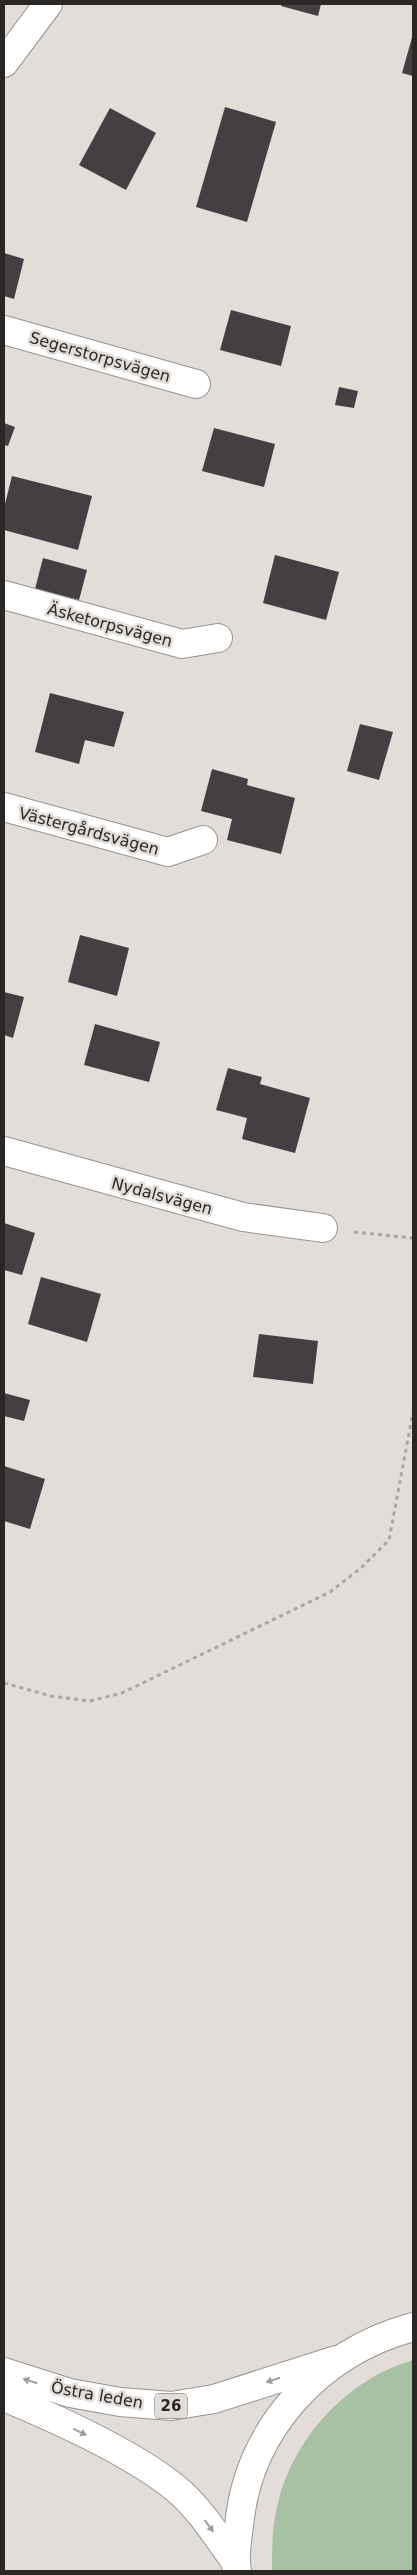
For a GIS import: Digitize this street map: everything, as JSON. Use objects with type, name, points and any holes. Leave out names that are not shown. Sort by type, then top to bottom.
[{"type":"main road","points":[[4,63],[48,4]]},
{"type":"main road","name":"Segerstorpsvägen","points":[[4,330],[196,384]]},
{"type":"main road","name":"Äsketorpsvägen","points":[[4,595],[182,644],[218,638]]},
{"type":"main road","name":"Västergårdsvägen","points":[[4,807],[168,852],[203,840]]},
{"type":"main road","name":"Nydalsvägen","points":[[4,1151],[243,1217],[323,1228]]},
{"type":"main road","name":"26","points":[[236,2566],[241,2503],[260,2448],[292,2399],[336,2360],[384,2334],[413,2327]]},
{"type":"main road","name":"Östra leden","points":[[4,2372],[70,2393],[120,2402],[171,2406],[214,2399],[336,2360]]},
{"type":"main road","name":"Östra leden","points":[[4,2397],[86,2435],[163,2478],[182,2494],[203,2517],[236,2566]]},
{"type":"path","points":[[323,1228],[413,1238]]},
{"type":"path","points":[[4,1683],[51,1696],[90,1701],[122,1694],[330,1592],[361,1568],[389,1540],[413,1412]]},
{"type":"green space","points":[[413,2360],[413,2571],[272,2571],[273,2531],[277,2507],[284,2482],[295,2458],[309,2436],[326,2415],[366,2381],[389,2369]]},
{"type":"building","points":[[281,4],[321,4],[318,16],[281,6]]},
{"type":"building","points":[[413,34],[413,76],[402,73]]},
{"type":"building","points":[[225,107],[276,122],[247,222],[196,207]]},
{"type":"building","points":[[110,108],[156,133],[126,190],[79,165]]},
{"type":"building","points":[[4,253],[24,259],[14,299],[4,296]]},
{"type":"building","points":[[231,310],[291,326],[281,366],[220,350]]},
{"type":"building","points":[[339,387],[358,391],[354,408],[335,405]]},
{"type":"building","points":[[4,423],[15,427],[8,446],[4,445]]},
{"type":"building","points":[[214,428],[275,444],[264,487],[202,471]]},
{"type":"building","points":[[12,476],[92,496],[78,550],[4,530],[4,508]]},
{"type":"building","points":[[275,555],[339,572],[326,620],[263,603]]},
{"type":"building","points":[[43,558],[87,570],[79,600],[35,589]]},
{"type":"building","points":[[50,693],[124,712],[114,747],[85,740],[79,764],[35,752]]},
{"type":"building","points":[[360,724],[393,732],[379,780],[347,771]]},
{"type":"building","points":[[212,769],[248,779],[247,785],[295,798],[281,854],[227,840],[232,819],[201,811]]},
{"type":"building","points":[[80,935],[129,948],[117,996],[68,982]]},
{"type":"building","points":[[4,992],[24,997],[13,1038],[4,1035]]},
{"type":"building","points":[[95,1024],[160,1042],[149,1082],[84,1065]]},
{"type":"building","points":[[228,1068],[262,1077],[260,1084],[310,1098],[295,1153],[242,1139],[247,1118],[216,1110]]},
{"type":"building","points":[[4,1223],[35,1233],[22,1275],[4,1270]]},
{"type":"building","points":[[41,1277],[101,1294],[87,1342],[28,1324]]},
{"type":"building","points":[[259,1334],[318,1341],[313,1384],[253,1377]]},
{"type":"building","points":[[4,1393],[30,1400],[24,1421],[4,1416]]},
{"type":"building","points":[[4,1466],[45,1479],[30,1529],[4,1521]]}]
